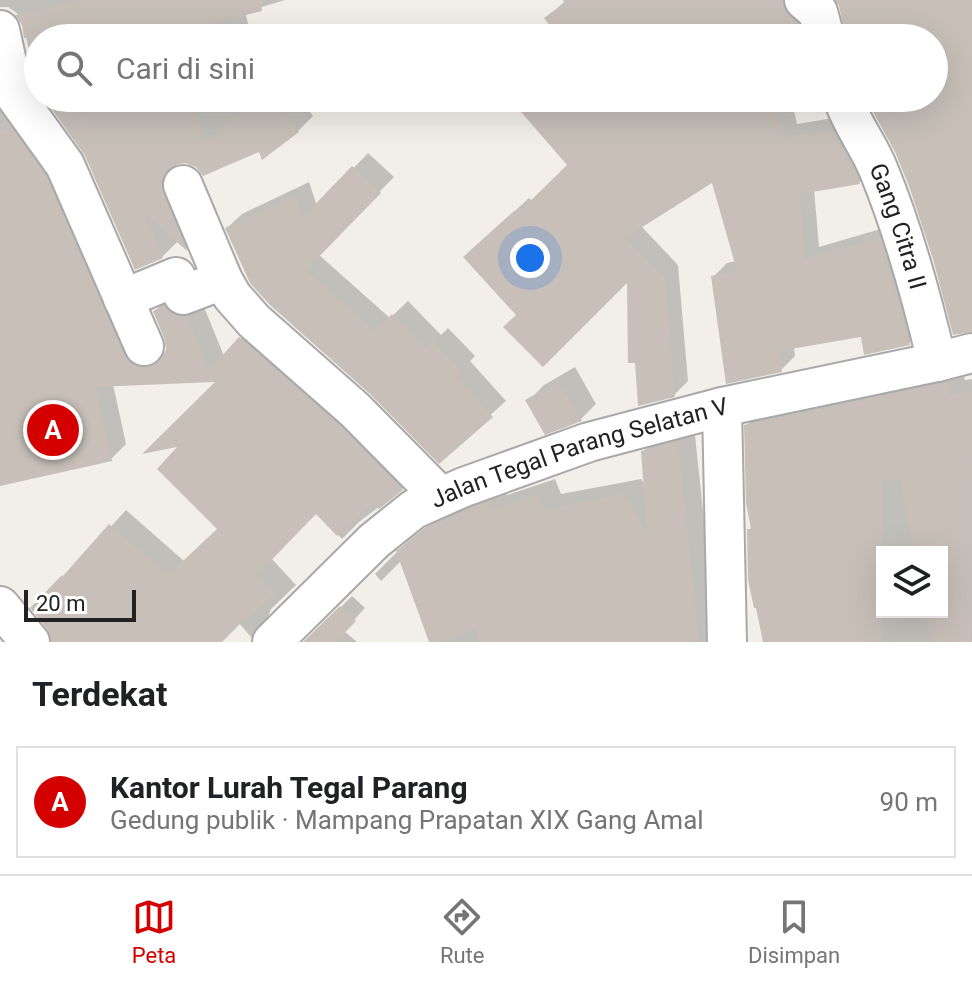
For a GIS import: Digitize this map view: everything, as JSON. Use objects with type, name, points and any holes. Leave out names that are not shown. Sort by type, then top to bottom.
[{"type":"street","points":[[804,0],[818,12],[821,24]]},
{"type":"street","points":[[0,30],[14,94],[24,108]]},
{"type":"street","points":[[27,112],[65,165],[144,346]]},
{"type":"street","name":"Gang Citra II","points":[[847,112],[878,168],[929,329],[955,358]]},
{"type":"street","points":[[183,185],[232,296],[254,321],[355,410],[441,497]]},
{"type":"street","points":[[123,299],[176,277],[183,295],[223,280]]},
{"type":"street","name":"Jalan Tegal Parang Selatan V","points":[[272,642],[374,541],[414,509],[464,487],[589,442],[722,407],[955,358]]},
{"type":"street","points":[[722,407],[727,642]]},
{"type":"street","points":[[0,606],[30,642]]},
{"type":"building","points":[[81,0],[261,0],[262,11],[210,24],[24,24],[24,38],[22,25],[15,15]]},
{"type":"building","points":[[568,0],[783,0],[784,8],[799,24],[548,24],[544,18]]},
{"type":"building","points":[[835,0],[972,0],[972,332],[953,335],[909,186],[873,112],[948,112],[948,24],[843,24]]},
{"type":"building","points":[[54,112],[195,112],[206,141],[244,112],[284,112],[299,132],[262,160],[259,152],[203,176],[196,167],[185,163],[174,165],[166,171],[161,182],[163,193],[187,251],[145,214],[163,258],[135,270],[85,156]]},
{"type":"building","points":[[521,112],[778,112],[784,137],[832,129],[860,184],[800,194],[805,259],[880,238],[910,345],[864,355],[861,337],[779,351],[782,372],[726,384],[711,276],[737,271],[712,183],[625,238],[665,279],[675,397],[638,406],[635,363],[628,363],[627,283],[543,367],[503,327],[516,315],[463,257],[514,211],[517,214],[567,165]]},
{"type":"building","points":[[12,128],[46,176],[130,363],[141,368],[152,366],[162,358],[166,349],[164,338],[153,311],[164,306],[179,316],[187,316],[209,370],[239,337],[340,426],[403,490],[379,509],[372,503],[337,536],[316,514],[257,575],[275,594],[222,642],[51,642],[47,629],[30,608],[109,524],[168,575],[217,529],[157,469],[177,447],[142,454],[215,382],[95,387],[112,461],[0,486],[0,131]]},
{"type":"building","points":[[352,166],[381,193],[306,270],[375,331],[392,314],[426,348],[433,341],[462,372],[457,377],[493,417],[439,464],[370,394],[270,305],[250,283],[225,228],[295,195],[302,218]]},
{"type":"building","points":[[558,381],[582,421],[545,435],[525,400]]},
{"type":"building","points":[[948,382],[950,395],[972,391],[971,642],[932,642],[927,618],[948,618],[948,546],[913,546],[900,479],[882,481],[882,546],[876,546],[876,618],[882,618],[882,642],[763,642],[748,580],[747,529],[751,529],[746,503],[744,425]]},
{"type":"building","points":[[678,441],[699,642],[480,642],[475,629],[438,642],[429,642],[396,551],[426,528],[472,507],[487,502],[490,511],[538,494],[544,510],[624,494],[647,534],[641,451]]},
{"type":"building","points":[[340,606],[356,621],[336,642],[303,642]]},
{"type":"place","name":"Kantor Lurah Tegal Parang","points":[[53,430]]}]
